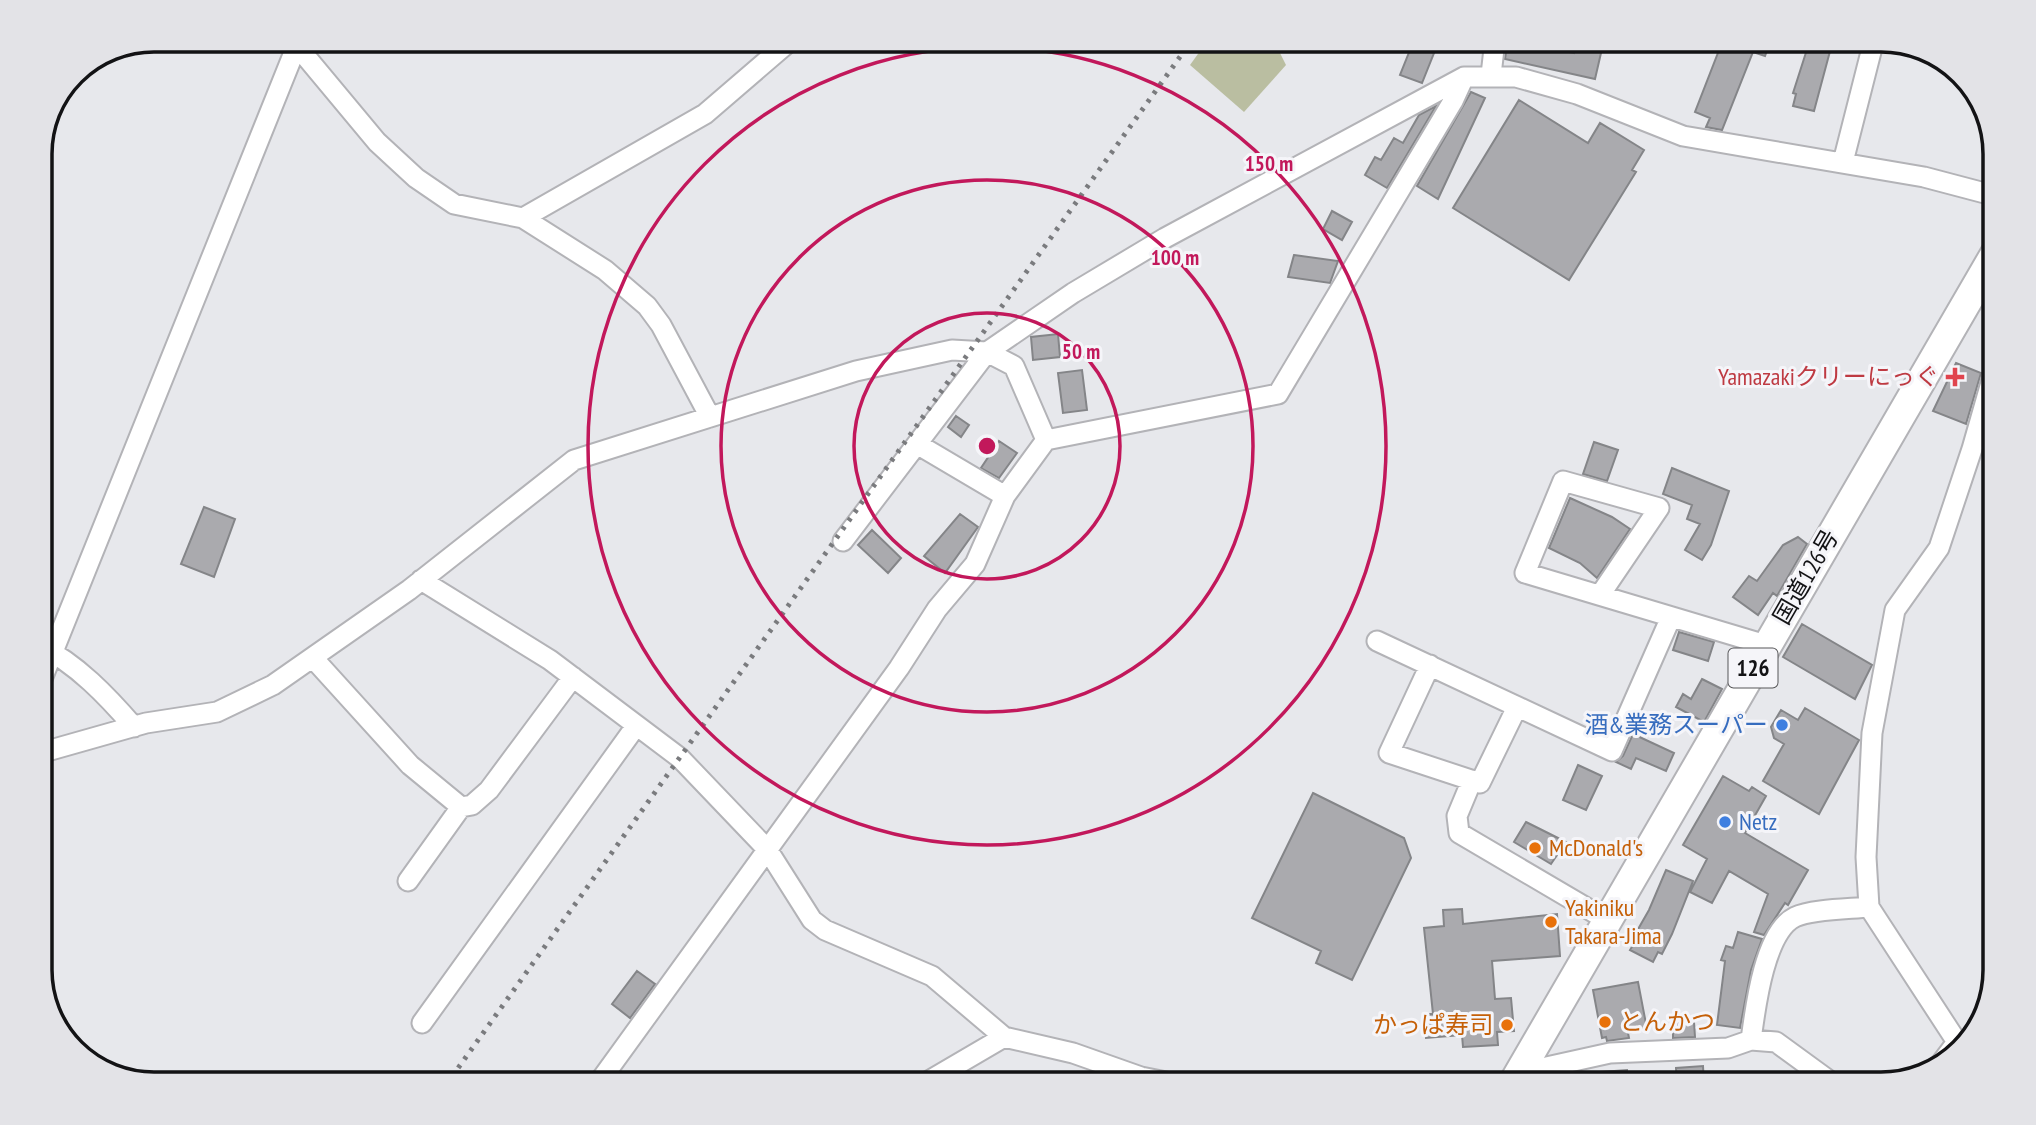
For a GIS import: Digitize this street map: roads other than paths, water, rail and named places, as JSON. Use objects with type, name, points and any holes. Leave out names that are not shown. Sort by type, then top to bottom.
[{"type":"highway","name":"国道126号","points":[[1520,1072],[1983,274]]},
{"type":"street","points":[[53,635],[294,52]]},
{"type":"street","points":[[305,52],[377,142],[416,178],[454,204],[523,218],[605,270],[647,306],[661,325],[710,417]]},
{"type":"street","points":[[523,218],[705,114],[777,52]]},
{"type":"street","points":[[1491,75],[1494,52]]},
{"type":"street","points":[[1843,162],[1871,52]]},
{"type":"street","points":[[606,1072],[899,668],[937,609],[975,564],[1005,496],[1046,440],[1278,394],[1453,101],[1464,77]]},
{"type":"street","points":[[843,541],[987,352],[1073,293],[1165,238],[1464,77],[1516,77],[1577,94],[1684,136],[1924,177],[1983,193]]},
{"type":"street","points":[[53,749],[134,727],[232,706],[273,685],[421,580],[574,460],[856,371],[952,350],[987,352],[1014,366],[1046,440]]},
{"type":"street","points":[[1957,1039],[1870,906],[1866,857],[1872,733],[1895,610],[1939,548],[1983,410]]},
{"type":"street","points":[[917,444],[1005,496]]},
{"type":"street","points":[[1600,595],[1659,508],[1563,481],[1525,573],[1766,645]]},
{"type":"street","points":[[421,580],[550,660],[680,758],[767,849],[812,920],[825,930],[932,976],[1003,1037],[1073,1053],[1126,1072]]},
{"type":"street","points":[[1377,641],[1612,751],[1671,617]]},
{"type":"street","points":[[53,654],[111,701],[134,727]]},
{"type":"street","points":[[313,658],[410,765],[461,807]]},
{"type":"street","points":[[1430,666],[1389,753],[1480,783],[1517,707]]},
{"type":"street","points":[[408,881],[461,807],[472,805],[489,790],[573,677]]},
{"type":"street","points":[[422,1023],[636,726]]},
{"type":"street","points":[[1472,780],[1457,816],[1459,833],[1608,920]]},
{"type":"street","points":[[1751,1040],[1760,977],[1787,923],[1801,915],[1870,906]]},
{"type":"street","points":[[944,1072],[1003,1037]]},
{"type":"street","points":[[1541,1072],[1610,1053],[1728,1048],[1751,1040],[1776,1042],[1817,1072]]},
{"type":"railway","points":[[455,1072],[1183,52]]},
{"type":"place","name":"Yamazakiクリーにっぐ","points":[[1955,377]]},
{"type":"place","name":"酒&業務スーパー","points":[[1782,725]]},
{"type":"place","name":"Netz","points":[[1725,822]]},
{"type":"place","name":"McDonald's","points":[[1535,848]]},
{"type":"place","name":"Yakiniku Takara-Jima","points":[[1551,922]]},
{"type":"place","name":"とんかつ","points":[[1605,1022]]},
{"type":"place","name":"かっぱ寿司","points":[[1507,1025]]}]
